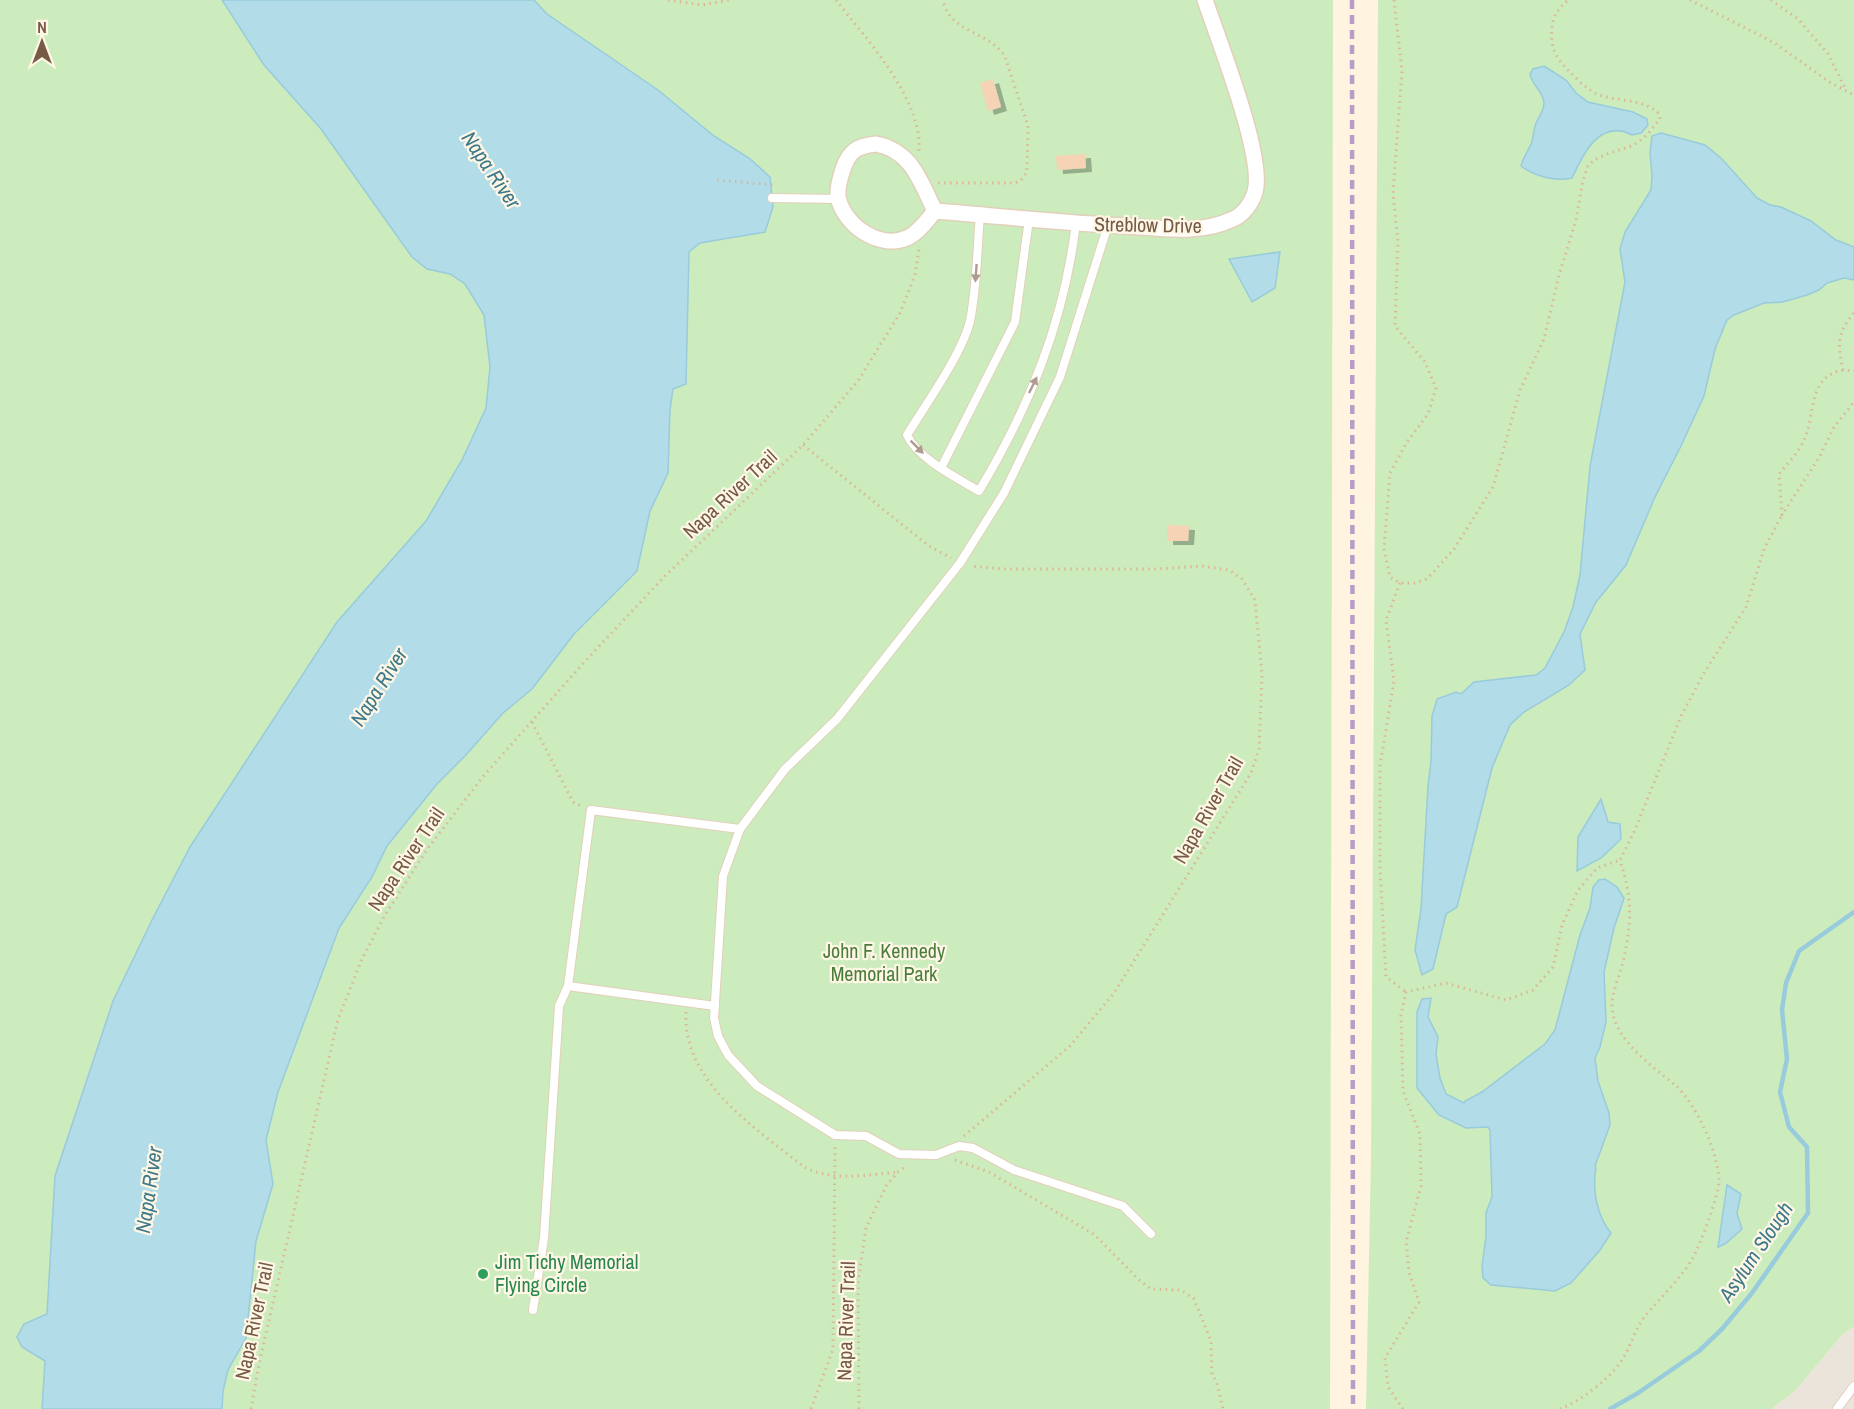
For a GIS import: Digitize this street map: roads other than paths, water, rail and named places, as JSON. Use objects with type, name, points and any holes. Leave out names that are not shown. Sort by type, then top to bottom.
[{"type":"street","name":"Streblow Drive","points":[[935,211],[1076,223],[1191,229],[1216,225],[1242,215],[1255,192],[1256,164],[1246,125],[1205,0]]},
{"type":"street","points":[[876,144],[889,146],[909,161],[935,211],[912,235],[894,242],[876,238],[860,230],[851,222],[839,199],[838,186],[848,155],[860,146],[876,144]]},
{"type":"lane","points":[[772,198],[839,199]]},
{"type":"lane","points":[[980,214],[969,322],[961,346],[907,435],[912,445],[941,468],[979,491],[998,460],[1039,374],[1055,327],[1072,256],[1076,223]]},
{"type":"lane","points":[[941,468],[1015,322],[1029,219]]},
{"type":"lane","points":[[1108,225],[1060,377],[1004,493],[960,563],[837,719],[785,769],[740,829],[723,876],[714,1018],[718,1036],[728,1055],[757,1086],[835,1135],[866,1136],[899,1154],[936,1155],[959,1146],[973,1148],[1014,1170],[1123,1206],[1151,1234]]},
{"type":"lane","points":[[533,1310],[544,1239],[559,1006],[568,986],[591,810],[740,829]]},
{"type":"lane","points":[[568,986],[715,1006]]},
{"type":"lane","points":[[1837,1409],[1854,1386]]},
{"type":"water","name":"Napa River","points":[[222,0],[534,0],[547,14],[658,90],[714,136],[749,158],[770,177],[773,207],[765,232],[700,243],[689,252],[686,384],[673,389],[668,473],[650,511],[637,571],[574,634],[532,689],[503,713],[437,784],[387,846],[372,877],[339,928],[278,1092],[266,1140],[273,1184],[256,1241],[246,1338],[228,1370],[222,1409],[42,1409],[45,1361],[22,1347],[17,1337],[24,1324],[47,1314],[55,1176],[113,1001],[190,847],[337,622],[426,521],[462,460],[486,408],[490,367],[484,315],[465,284],[450,274],[427,269],[412,257],[321,129],[264,65]]},
{"type":"water","points":[[1544,66],[1566,80],[1576,93],[1588,102],[1633,112],[1647,119],[1648,125],[1641,133],[1632,135],[1621,131],[1611,131],[1602,135],[1587,149],[1572,178],[1552,179],[1526,170],[1521,166],[1531,144],[1544,103],[1530,74],[1533,69]]},
{"type":"water","points":[[1661,133],[1705,145],[1721,158],[1757,198],[1811,221],[1836,240],[1854,247],[1854,280],[1844,278],[1827,283],[1819,290],[1807,295],[1783,302],[1764,303],[1727,320],[1715,349],[1704,396],[1655,497],[1626,565],[1596,602],[1580,634],[1585,670],[1569,685],[1524,712],[1510,725],[1492,768],[1457,907],[1446,914],[1433,969],[1422,975],[1415,950],[1421,909],[1432,716],[1437,699],[1456,692],[1461,694],[1474,682],[1536,675],[1545,668],[1564,632],[1573,607],[1580,575],[1590,466],[1625,282],[1620,249],[1625,232],[1651,190],[1652,136]]},
{"type":"water","points":[[1280,252],[1275,288],[1252,302],[1229,259]]},
{"type":"water","points":[[1601,799],[1608,822],[1620,824],[1621,839],[1601,858],[1577,871],[1578,837]]},
{"type":"water","points":[[1605,879],[1617,887],[1624,898],[1614,928],[1604,972],[1606,1022],[1595,1058],[1598,1081],[1609,1113],[1610,1125],[1595,1166],[1595,1194],[1602,1219],[1611,1233],[1600,1250],[1571,1283],[1555,1291],[1491,1285],[1483,1278],[1482,1266],[1486,1237],[1486,1213],[1492,1197],[1490,1130],[1488,1127],[1466,1128],[1439,1115],[1417,1088],[1417,1012],[1422,999],[1431,998],[1428,1017],[1438,1037],[1436,1054],[1440,1078],[1446,1094],[1464,1103],[1482,1092],[1545,1044],[1555,1030],[1580,935],[1590,908],[1593,887],[1599,880]]},
{"type":"water","points":[[1727,1185],[1741,1194],[1737,1213],[1742,1229],[1718,1247]]},
{"type":"waterway","name":"Asylum Slough","points":[[1610,1409],[1638,1393],[1699,1351],[1722,1329],[1752,1293],[1808,1213],[1807,1147],[1789,1127],[1780,1092],[1787,1059],[1782,1010],[1786,983],[1799,951],[1854,912]]},
{"type":"railway","points":[[1352,0],[1353,1409]]},
{"type":"place","name":"Jim Tichy Memorial Flying Circle","points":[[483,1274]]},
{"type":"park label","name":"John F. Kennedy Memorial Park","points":[[884,962]]}]
